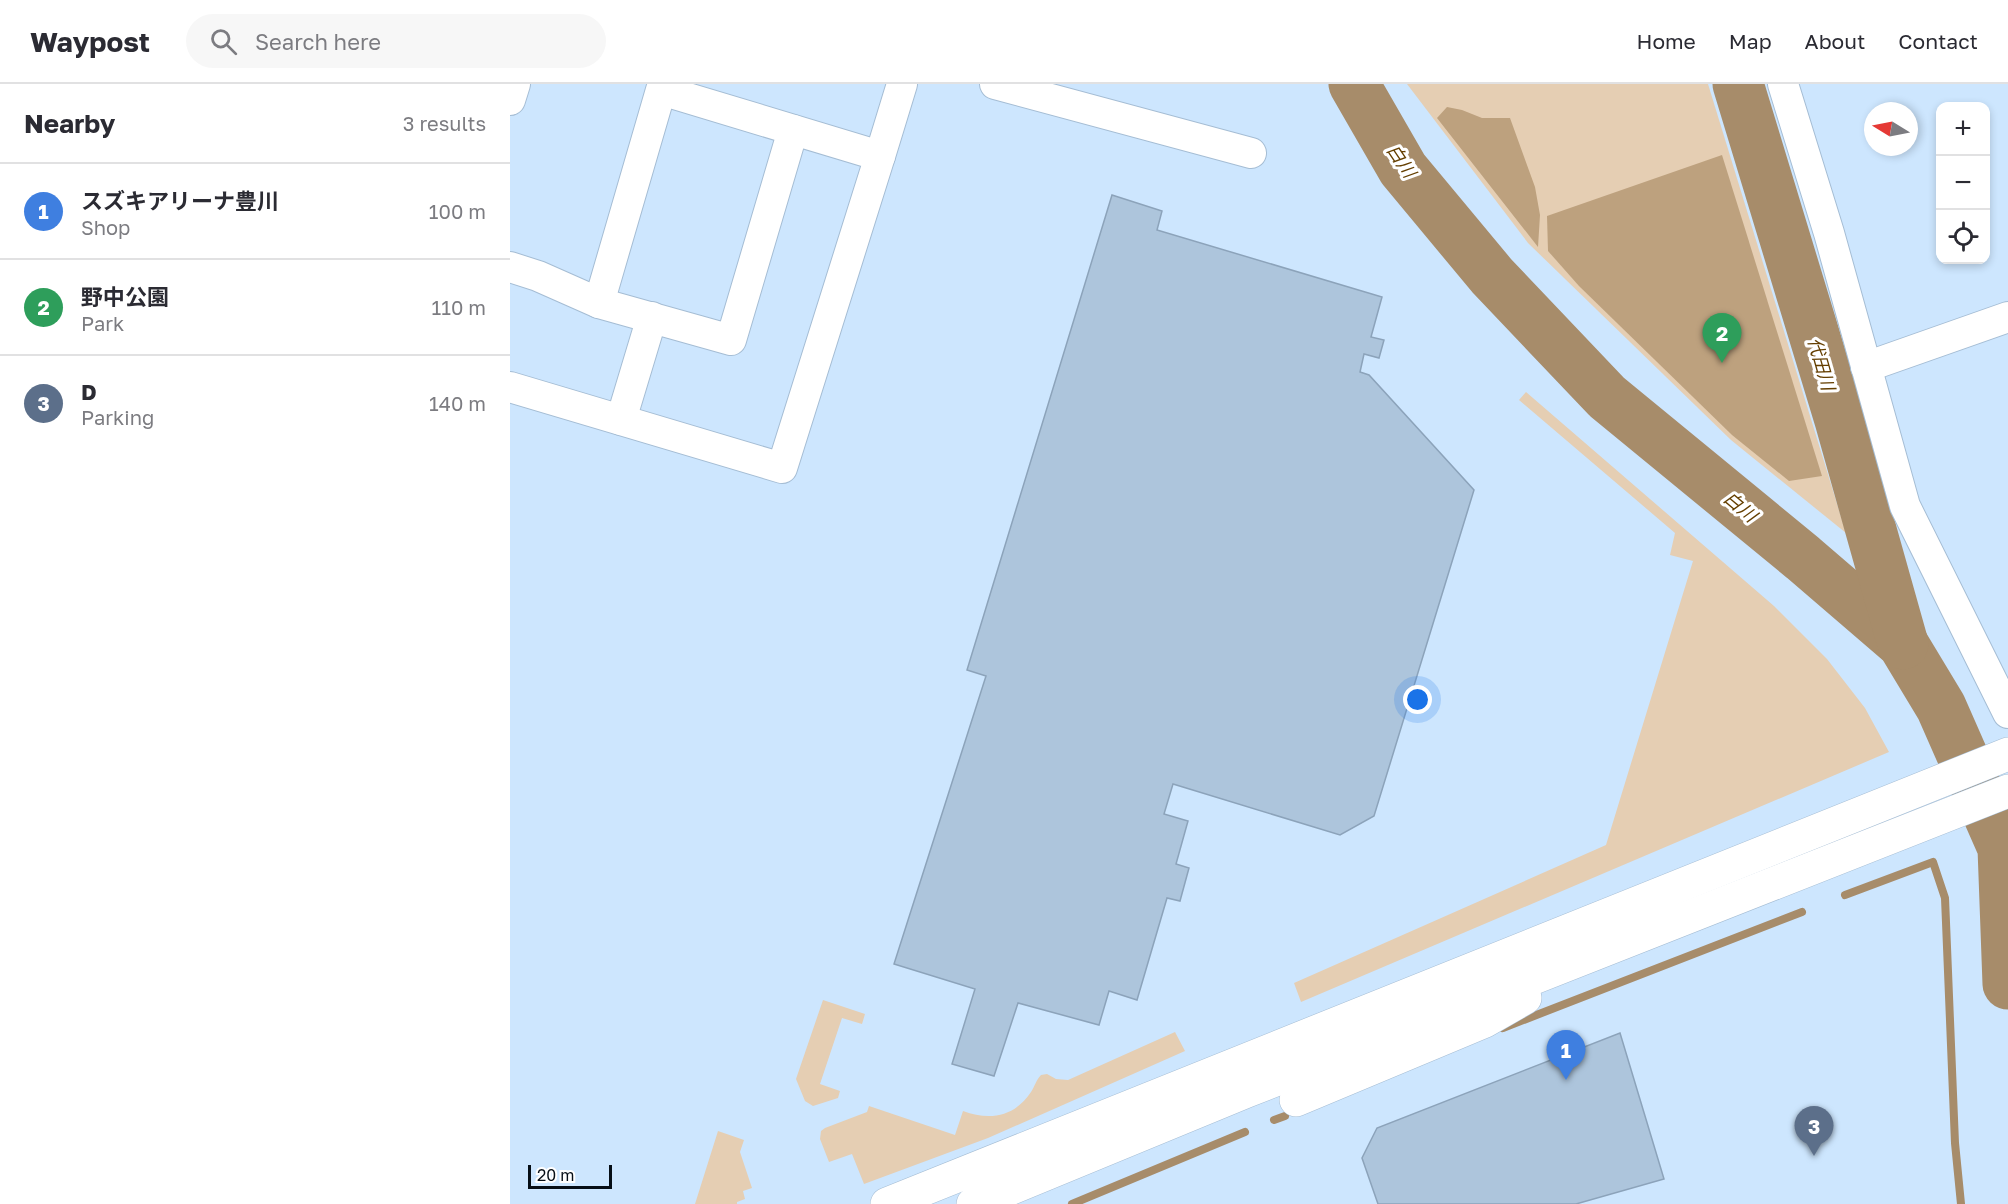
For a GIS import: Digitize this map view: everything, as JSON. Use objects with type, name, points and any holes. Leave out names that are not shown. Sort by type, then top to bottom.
[{"type":"street","points":[[510,100],[515,84]]},
{"type":"street","points":[[510,387],[782,468],[902,84]]},
{"type":"street","points":[[995,84],[1251,153]]},
{"type":"street","points":[[1783,84],[1829,233],[1905,506],[2008,713]]},
{"type":"street","points":[[599,303],[661,90],[880,156]]},
{"type":"street","points":[[510,267],[538,276],[599,303],[731,340],[794,130]]},
{"type":"street","points":[[621,420],[652,317]]},
{"type":"street","points":[[1866,367],[2008,317]]},
{"type":"street","points":[[887,1204],[2004,756]]},
{"type":"street","points":[[973,1204],[1139,1134],[2008,791]]},
{"type":"street","points":[[1296,1100],[1485,1021],[1606,949]]},
{"type":"shaded area","points":[[1407,84],[1708,84],[1846,533],[1731,440],[1528,243]]},
{"type":"shaded area","points":[[1447,107],[1482,118],[1510,118],[1535,187],[1540,215],[1538,247],[1437,118]]},
{"type":"shaded area","points":[[1722,155],[1822,476],[1789,481],[1732,435],[1579,286],[1548,251],[1547,216]]},
{"type":"shaded area","points":[[1526,392],[1774,606],[1827,659],[1865,708],[1889,752],[1301,1002],[1294,983],[1606,845],[1693,561],[1670,555],[1675,533],[1519,400]]},
{"type":"shaded area","points":[[823,1000],[865,1014],[862,1024],[842,1018],[820,1084],[840,1091],[838,1098],[813,1106],[805,1101],[796,1079]]},
{"type":"shaded area","points":[[1175,1032],[1185,1051],[988,1138],[864,1184],[852,1154],[829,1162],[820,1139],[821,1131],[825,1128],[867,1112],[869,1106],[955,1135],[963,1111],[983,1116],[1001,1115],[1017,1107],[1024,1100],[1041,1075],[1047,1074],[1056,1079],[1068,1080]]},
{"type":"shaded area","points":[[718,1131],[744,1140],[740,1152],[752,1188],[743,1191],[745,1199],[737,1204],[695,1204]]},
{"type":"building","points":[[1112,195],[1162,211],[1157,230],[1382,297],[1371,337],[1384,340],[1379,358],[1364,354],[1360,372],[1369,375],[1474,490],[1374,816],[1340,835],[1173,784],[1164,814],[1188,821],[1176,864],[1189,868],[1180,901],[1167,898],[1137,1000],[1109,991],[1099,1025],[1018,1003],[994,1076],[952,1064],[975,989],[894,964],[986,676],[967,670]]},
{"type":"building","points":[[1620,1033],[1664,1179],[1576,1204],[1378,1204],[1362,1158],[1377,1128]]},
{"type":"waterway","name":"白川","points":[[1354,84],[1403,169],[1492,276],[1607,397],[1803,558],[1903,644],[1941,707],[2003,848],[2008,984]]},
{"type":"waterway","name":"代田川","points":[[1738,84],[1840,420],[1903,644]]},
{"type":"waterway","points":[[1845,895],[1933,862],[1945,898],[1955,1143],[1961,1204]]},
{"type":"waterway","points":[[1503,1028],[1802,912]]},
{"type":"waterway","points":[[1274,1120],[1285,1116]]},
{"type":"waterway","points":[[1072,1204],[1245,1132]]},
{"type":"place","name":"野中公園","points":[[1722,363]]},
{"type":"place","name":"スズキアリーナ豊川","points":[[1566,1080]]},
{"type":"place","name":"D","points":[[1814,1156]]}]
